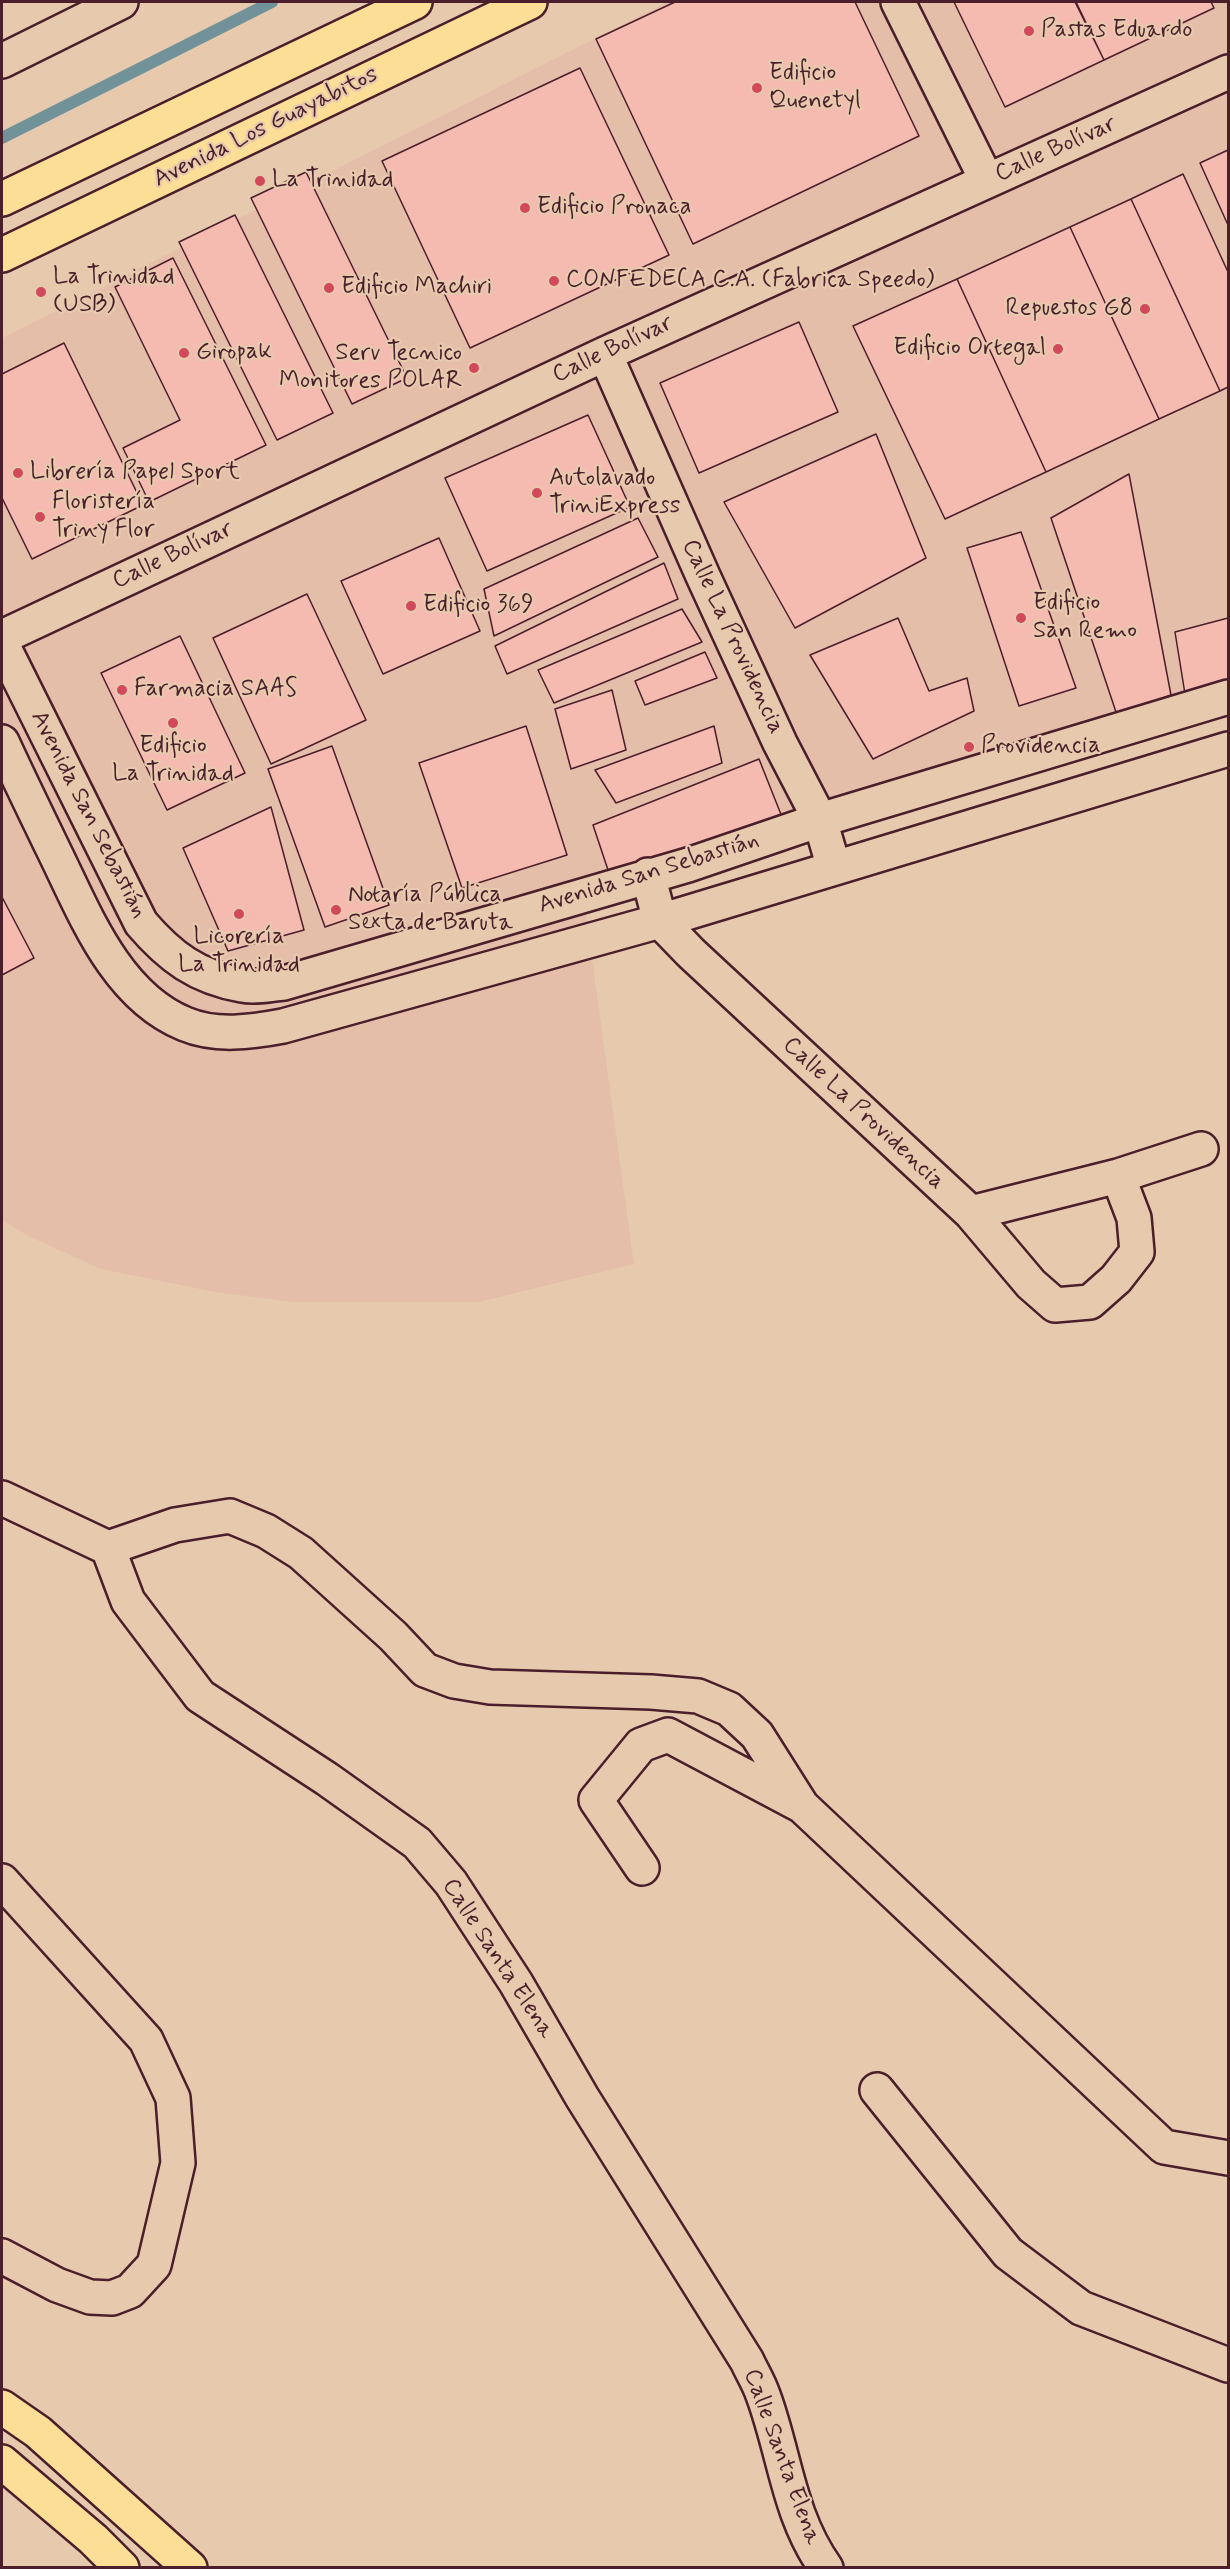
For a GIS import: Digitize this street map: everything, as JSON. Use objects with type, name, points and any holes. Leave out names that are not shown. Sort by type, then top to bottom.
[{"type":"main road","name":"Avenida Los Guayabitos","points":[[2,199],[415,2]]},
{"type":"main road","name":"Avenida Los Guayabitos","points":[[2,255],[530,2]]},
{"type":"main road","points":[[2,2407],[38,2432],[190,2568]]},
{"type":"main road","points":[[2,2462],[93,2539],[122,2568]]},
{"type":"street","points":[[2,61],[121,2]]},
{"type":"street","points":[[898,2],[987,181]]},
{"type":"street","name":"Calle Bolívar","points":[[2,637],[605,354],[1228,72]]},
{"type":"street","name":"Calle La Providencia","points":[[605,354],[780,743],[820,820],[834,868]]},
{"type":"street","name":"Avenida San Sebastián","points":[[2,644],[141,923],[162,947],[189,968],[244,986],[284,983],[688,865],[820,820],[1228,697]]},
{"type":"street","name":"Avenida San Sebastián","points":[[2,742],[88,921],[114,962],[147,1001],[184,1024],[218,1032],[253,1032],[284,1026],[660,921],[1228,749]]},
{"type":"street","points":[[1080,742],[1092,789]]},
{"type":"street","name":"Calle La Providencia","points":[[648,875],[660,921],[722,985],[971,1213],[1032,1284],[1055,1305],[1090,1302],[1116,1279],[1137,1252],[1134,1218],[1118,1176]]},
{"type":"street","points":[[102,944],[141,923]]},
{"type":"street","points":[[971,1213],[1118,1176],[1201,1149]]},
{"type":"street","points":[[2,1498],[108,1548],[175,1525],[230,1516],[266,1531],[301,1552],[393,1636],[425,1670],[454,1681],[490,1687],[698,1696],[729,1709],[757,1735],[802,1806],[1164,2147],[1228,2158]]},
{"type":"street","name":"Calle Santa Elena","points":[[108,1548],[128,1601],[200,1696],[327,1779],[417,1844],[451,1883],[504,1964],[582,2097],[747,2361],[763,2395],[785,2478],[809,2544],[826,2568]]},
{"type":"street","points":[[642,1868],[596,1800],[641,1745],[668,1735],[802,1806]]},
{"type":"street","points":[[2,1881],[146,2040],[173,2098],[178,2163],[154,2265],[130,2291],[112,2298],[90,2297],[57,2285],[2,2256]]},
{"type":"street","points":[[877,2090],[1008,2253],[1081,2308],[1228,2366]]},
{"type":"shaded area","points":[[667,2],[1228,2],[1228,711],[583,893],[634,1264],[479,1302],[292,1302],[215,1292],[101,1269],[28,1236],[2,1220],[2,338]]},
{"type":"building","name":"Edificio Quenetyl","points":[[675,2],[855,2],[919,136],[693,244],[596,39]]},
{"type":"building","name":"Pastas Eduardo","points":[[954,2],[1075,2],[1104,60],[1005,107]]},
{"type":"building","points":[[1076,2],[1211,2],[1214,8],[1104,60]]},
{"type":"building","name":"Edificio Pronaca","points":[[580,68],[669,255],[470,348],[382,161]]},
{"type":"building","points":[[1228,150],[1228,225],[1200,163]]},
{"type":"building","name":"Edificio Machiri","points":[[306,172],[407,378],[352,404],[251,198]]},
{"type":"building","points":[[1183,174],[1228,272],[1228,387],[1220,391],[1131,199]]},
{"type":"building","name":"Repuestos G8","points":[[1131,199],[1220,391],[1159,419],[1070,227]]},
{"type":"building","points":[[235,215],[333,413],[277,440],[179,242]]},
{"type":"building","name":"Edificio Ortegal","points":[[1070,227],[1159,419],[1046,472],[957,279]]},
{"type":"building","name":"Giropak","points":[[173,258],[266,445],[149,502],[123,448],[180,420],[115,287]]},
{"type":"building","points":[[957,279],[1046,472],[945,519],[853,326]]},
{"type":"building","points":[[799,322],[838,412],[699,473],[660,383]]},
{"type":"building","points":[[64,343],[143,505],[32,559],[2,498],[2,374]]},
{"type":"building","name":"Autolavado TriniExpress","points":[[588,415],[630,507],[487,571],[445,478]]},
{"type":"building","points":[[876,434],[926,558],[795,628],[724,502]]},
{"type":"building","points":[[1129,474],[1171,695],[1117,715],[1051,518]]},
{"type":"building","points":[[638,518],[658,557],[494,636],[484,589]]},
{"type":"building","name":"Edificio San Remo","points":[[1021,532],[1076,688],[1019,706],[967,548]]},
{"type":"building","name":"Edificio 369","points":[[439,538],[480,631],[383,674],[341,581]]},
{"type":"building","points":[[664,563],[678,599],[507,674],[495,646]]},
{"type":"building","points":[[307,594],[366,720],[271,764],[213,638]]},
{"type":"building","points":[[682,609],[702,642],[554,703],[538,670]]},
{"type":"building","points":[[898,618],[929,691],[967,678],[974,711],[873,759],[810,655]]},
{"type":"building","points":[[1228,618],[1228,681],[1185,694],[1175,632]]},
{"type":"building","name":"Edificio La Trinidad","points":[[180,636],[245,773],[167,810],[101,673]]},
{"type":"building","points":[[705,652],[717,678],[645,705],[635,681]]},
{"type":"building","points":[[612,690],[626,750],[571,769],[555,709]]},
{"type":"building","points":[[526,726],[567,855],[462,888],[419,763]]},
{"type":"building","points":[[714,726],[722,763],[616,803],[595,770]]},
{"type":"building","points":[[332,746],[389,905],[325,927],[268,769]]},
{"type":"building","points":[[759,759],[782,817],[609,873],[593,825]]},
{"type":"building","points":[[271,807],[304,930],[228,951],[183,848]]},
{"type":"building","points":[[2,897],[34,958],[2,975]]},
{"type":"waterway","points":[[2,138],[272,2]]},
{"type":"place","name":"Pastas Eduardo","points":[[1029,31]]},
{"type":"place","name":"Edificio Quenetyl","points":[[757,88]]},
{"type":"place","name":"La Trinidad","points":[[260,181]]},
{"type":"place","name":"Edificio Pronaca","points":[[525,208]]},
{"type":"place","name":"CONFEDECA C.A. (Fabrica Speedo)","points":[[554,281]]},
{"type":"place","name":"Edificio Machiri","points":[[329,288]]},
{"type":"place","name":"La Trinidad (USB)","points":[[41,292]]},
{"type":"place","name":"Repuestos G8","points":[[1145,309]]},
{"type":"place","name":"Edificio Ortegal","points":[[1058,349]]},
{"type":"place","name":"Giropak","points":[[184,353]]},
{"type":"place","name":"Serv Tecnico Monitores POLAR","points":[[474,368]]},
{"type":"place","name":"Librería Papel Sport","points":[[18,473]]},
{"type":"place","name":"Autolavado TriniExpress","points":[[537,493]]},
{"type":"place","name":"Floristería Triny Flor","points":[[40,517]]},
{"type":"place","name":"Edificio 369","points":[[411,606]]},
{"type":"place","name":"Edificio San Remo","points":[[1021,618]]},
{"type":"place","name":"Farmacia SAAS","points":[[122,690]]},
{"type":"place","name":"Edificio La Trinidad","points":[[173,723]]},
{"type":"place","name":"Providencia","points":[[969,747]]},
{"type":"place","name":"Notaría Pública Sexta de Baruta","points":[[336,910]]},
{"type":"place","name":"Licorería La Trinidad","points":[[239,914]]}]
